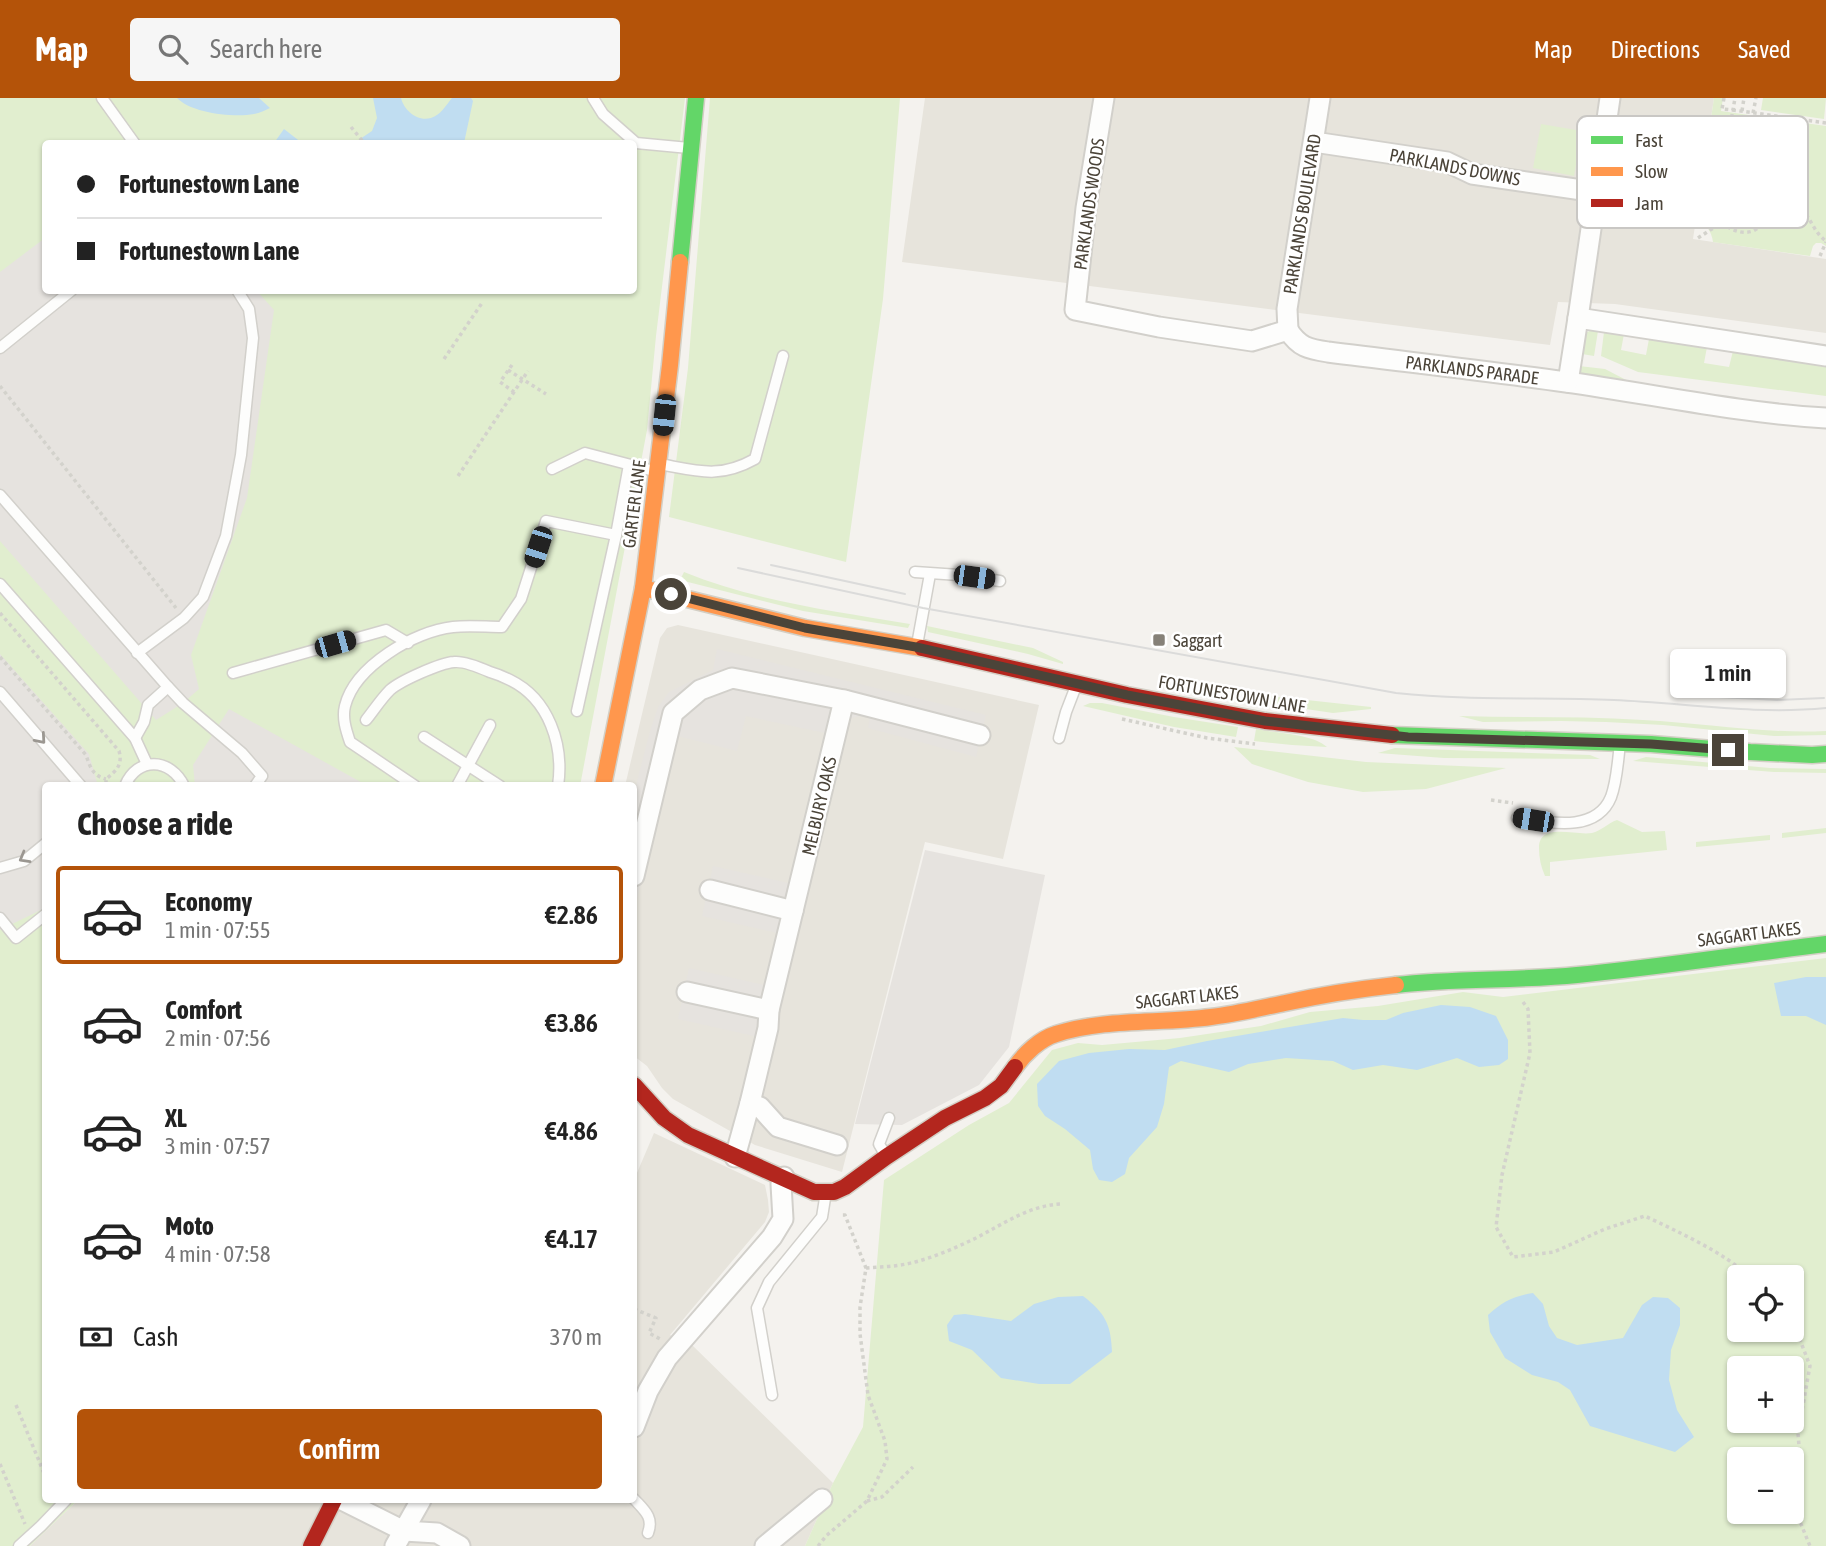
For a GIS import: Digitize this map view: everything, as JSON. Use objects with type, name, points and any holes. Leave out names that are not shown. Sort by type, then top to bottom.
[{"type":"street","name":"GARTER LANE","points":[[604,782],[643,588],[672,344],[696,98]]},
{"type":"street","name":"PARKLANDS WOODS","points":[[1104,98],[1086,208],[1075,310],[1159,327],[1252,341],[1288,330]]},
{"type":"street","name":"PARKLANDS BOULEVARD","points":[[1288,330],[1287,309],[1320,98]]},
{"type":"street","points":[[1608,116],[1610,98]]},
{"type":"street","name":"PARKLANDS DOWNS","points":[[1314,142],[1447,162],[1472,174],[1577,189]]},
{"type":"street","points":[[1568,382],[1592,228]]},
{"type":"street","points":[[1578,318],[1826,356]]},
{"type":"street","name":"PARKLANDS PARADE","points":[[1288,330],[1295,342],[1318,351],[1568,382],[1682,402],[1826,418]]},
{"type":"street","name":"FORTUNESTOWN LANE","points":[[643,588],[805,628],[916,647],[1077,684],[1248,718],[1359,733],[1826,754]]},
{"type":"street","points":[[637,863],[673,713],[700,690],[732,678],[844,700],[980,735]]},
{"type":"street","name":"MELBURY OAKS","points":[[735,1157],[768,1028],[769,1010],[844,700]]},
{"type":"street","points":[[710,890],[793,911]]},
{"type":"street","name":"SAGGART LAKES","points":[[826,1192],[845,1187],[945,1118],[985,1098],[1001,1086],[1018,1062],[1034,1046],[1053,1035],[1078,1028],[1220,1016],[1373,987],[1592,973],[1826,944]]},
{"type":"street","points":[[687,992],[769,1010]]},
{"type":"street","points":[[637,1088],[664,1118],[688,1135],[814,1192],[826,1192]]},
{"type":"street","points":[[750,1103],[760,1107],[778,1127],[837,1145]]},
{"type":"street","points":[[637,1419],[648,1391],[667,1358],[772,1237],[783,1219],[781,1184],[784,1177]]},
{"type":"street","points":[[765,1546],[822,1499]]},
{"type":"street","points":[[311,1546],[332,1503]]},
{"type":"street","points":[[346,1503],[399,1538],[437,1533],[460,1546]]},
{"type":"street","points":[[399,1538],[419,1503]]},
{"type":"lane","points":[[102,98],[132,140]]},
{"type":"lane","points":[[593,98],[603,114],[633,140]]},
{"type":"lane","points":[[637,143],[690,148]]},
{"type":"lane","points":[[0,348],[67,294]]},
{"type":"lane","points":[[137,653],[184,618],[202,597],[226,536],[241,455],[253,338],[249,309],[240,294]]},
{"type":"lane","points":[[552,469],[585,453],[629,466],[707,473],[738,469],[755,459],[783,356]]},
{"type":"lane","points":[[576,711],[629,466]]},
{"type":"lane","points":[[0,495],[183,703],[242,753],[262,776],[258,782]]},
{"type":"lane","points":[[409,782],[350,743],[344,723],[345,706],[351,691],[366,673],[389,652],[426,634],[453,627],[502,627],[521,599],[546,521],[616,535]]},
{"type":"lane","points":[[915,572],[1000,581]]},
{"type":"lane","points":[[916,647],[930,574]]},
{"type":"lane","points":[[0,584],[135,738],[147,765]]},
{"type":"lane","points":[[233,673],[386,630],[408,643]]},
{"type":"lane","points":[[366,720],[391,689],[424,671],[454,662],[483,669],[536,699],[550,722],[559,749],[558,782]]},
{"type":"lane","points":[[1059,738],[1077,684]]},
{"type":"lane","points":[[135,738],[144,722],[148,705],[168,687]]},
{"type":"lane","points":[[0,692],[78,782]]},
{"type":"lane","points":[[459,782],[490,725]]},
{"type":"lane","points":[[424,737],[494,782]]},
{"type":"lane","points":[[1517,818],[1569,823],[1590,819],[1599,814],[1612,796],[1620,743]]},
{"type":"lane","points":[[127,782],[138,768],[157,764],[174,770],[182,782]]},
{"type":"lane","points":[[0,868],[24,861],[42,846]]},
{"type":"lane","points":[[0,918],[16,938],[42,917]]},
{"type":"lane","points":[[886,1157],[879,1144],[889,1118]]},
{"type":"lane","points":[[772,1395],[757,1308],[769,1282],[822,1217],[826,1192]]},
{"type":"lane","points":[[637,1502],[649,1516],[651,1525],[648,1533]]},
{"type":"lane","points":[[19,1546],[63,1503]]},
{"type":"path","points":[[1724,98],[1723,109],[1775,116]]},
{"type":"path","points":[[1732,116],[1735,98]]},
{"type":"path","points":[[1742,111],[1744,98]]},
{"type":"path","points":[[1753,113],[1756,98]]},
{"type":"path","points":[[1808,121],[1826,123]]},
{"type":"path","points":[[351,127],[362,140]]},
{"type":"path","points":[[1808,218],[1826,241],[1820,256]]},
{"type":"path","points":[[1698,239],[1714,228]]},
{"type":"path","points":[[1728,228],[1752,231],[1758,228]]},
{"type":"path","points":[[444,359],[482,303]]},
{"type":"path","points":[[512,365],[500,382],[514,392]]},
{"type":"path","points":[[508,370],[546,394]]},
{"type":"path","points":[[458,476],[528,371]]},
{"type":"path","points":[[0,386],[184,618]]},
{"type":"path","points":[[0,613],[119,751],[119,766],[106,779],[91,770],[86,755],[0,657]]},
{"type":"path","points":[[1491,800],[1515,804]]},
{"type":"path","points":[[1514,980],[1515,993],[1528,1009],[1530,1053],[1502,1175],[1496,1227],[1513,1257],[1554,1252],[1605,1229],[1645,1216],[1685,1235],[1735,1265]]},
{"type":"path","points":[[866,1268],[894,1266],[931,1257],[974,1239],[1027,1211],[1047,1204],[1062,1204]]},
{"type":"path","points":[[818,1546],[867,1501],[887,1458],[885,1441],[868,1395],[860,1334],[860,1307],[866,1268],[845,1215],[822,1217]]},
{"type":"path","points":[[637,1310],[656,1318],[649,1333],[668,1343]]},
{"type":"path","points":[[1801,1342],[1810,1366],[1798,1433],[1802,1484],[1796,1512],[1810,1546]]},
{"type":"path","points":[[16,1405],[42,1468]]},
{"type":"path","points":[[0,1464],[30,1536]]},
{"type":"path","points":[[867,1501],[882,1497],[913,1467]]},
{"type":"shaded area","points":[[925,98],[1714,98],[1711,116],[1577,116],[1577,228],[1695,228],[1693,239],[1826,259],[1826,333],[1615,304],[1558,302],[1550,345],[902,262]]},
{"type":"shaded area","points":[[42,240],[42,294],[260,294],[274,310],[247,498],[191,655],[199,689],[156,720],[0,541],[0,272]]},
{"type":"shaded area","points":[[678,625],[1039,705],[1003,859],[925,842],[842,1172],[755,1145],[673,1099],[647,1066],[637,1058],[637,782],[626,782],[660,638],[667,628]]},
{"type":"shaded area","points":[[717,649],[986,715],[976,757],[868,728],[870,716],[852,718],[846,731],[825,733],[746,716],[737,751],[677,736],[637,899],[637,782],[650,731],[658,707],[669,692],[713,670]]},
{"type":"shaded area","points":[[0,654],[89,754],[97,782],[42,782],[42,909],[0,930]]},
{"type":"shaded area","points":[[229,709],[361,782],[195,782],[193,765]]},
{"type":"shaded area","points":[[925,850],[1045,875],[1009,1047],[979,1085],[902,1125],[855,1124]]},
{"type":"shaded area","points":[[713,866],[793,884],[782,934],[702,916]]},
{"type":"shaded area","points":[[689,968],[769,986],[758,1037],[678,1019]]},
{"type":"shaded area","points":[[654,1133],[765,1185],[769,1212],[765,1222],[670,1335],[692,1345],[833,1483],[805,1546],[30,1546],[75,1503],[637,1503],[637,1173]]},
{"type":"green space","points":[[0,98],[685,98],[647,430],[581,782],[42,782],[42,1503],[75,1503],[30,1546],[0,1546]]},
{"type":"green space","points":[[710,98],[900,98],[883,299],[846,562],[669,517],[688,368]]},
{"type":"green space","points":[[1714,98],[1723,98],[1721,111],[1756,116],[1711,116]]},
{"type":"green space","points":[[1763,98],[1826,98],[1824,119],[1761,110]]},
{"type":"green space","points":[[1808,123],[1826,126],[1826,246],[1816,243],[1810,256],[1713,242],[1708,228],[1808,228]]},
{"type":"green space","points":[[1541,124],[1577,130],[1574,176],[1533,168]]},
{"type":"green space","points":[[1598,331],[1594,356],[1582,354],[1585,333]]},
{"type":"green space","points":[[1604,332],[1624,334],[1621,350],[1646,355],[1649,339],[1707,347],[1704,363],[1729,367],[1733,351],[1826,365],[1826,396],[1638,372],[1601,356]]},
{"type":"green space","points":[[1579,366],[1605,369],[1632,383],[1583,375]]},
{"type":"green space","points":[[684,572],[767,598],[910,624],[908,628],[803,611],[680,580]]},
{"type":"green space","points":[[927,626],[1033,648],[1063,664],[928,632]]},
{"type":"green space","points":[[1260,695],[1371,709],[1333,713],[1259,702]]},
{"type":"green space","points":[[1090,703],[1238,727],[1236,737],[1174,727],[1083,706]]},
{"type":"green space","points":[[1459,716],[1666,721],[1757,730],[1826,731],[1826,735],[1774,736],[1606,722],[1483,722]]},
{"type":"green space","points":[[1256,729],[1313,739],[1327,747],[1254,741]]},
{"type":"green space","points":[[1234,747],[1366,762],[1506,768],[1426,789],[1363,792],[1308,782],[1252,764]]},
{"type":"green space","points":[[1395,748],[1590,755],[1600,759],[1444,758],[1378,753]]},
{"type":"green space","points":[[1646,757],[1770,768],[1826,769],[1826,773],[1774,772],[1633,761]]},
{"type":"green space","points":[[1617,820],[1642,832],[1665,831],[1667,850],[1550,862],[1550,876],[1545,876],[1539,848],[1545,835],[1559,832],[1592,833]]},
{"type":"green space","points":[[1826,828],[1826,833],[1782,838],[1782,833]]},
{"type":"green space","points":[[1770,835],[1770,840],[1696,847],[1696,842]]},
{"type":"green space","points":[[1826,958],[1826,1546],[805,1546],[833,1483],[863,1427],[884,1180],[969,1125],[1009,1103],[1052,1050],[1078,1043],[1102,1045],[1180,1038],[1261,1026],[1310,1012],[1378,1006],[1463,992],[1503,997]]},
{"type":"water","points":[[177,98],[259,98],[270,108],[254,114],[225,115],[202,111]]},
{"type":"water","points":[[373,98],[401,98],[412,114],[426,119],[438,115],[452,98],[471,98],[473,101],[465,140],[358,140],[372,131],[377,118]]},
{"type":"water","points":[[284,129],[298,140],[276,140]]},
{"type":"water","points":[[1806,977],[1826,977],[1826,1025],[1806,1016],[1781,1016],[1774,983]]},
{"type":"water","points":[[1441,1005],[1470,1007],[1496,1016],[1508,1040],[1508,1059],[1499,1065],[1479,1067],[1457,1058],[1417,1070],[1383,1065],[1353,1070],[1333,1061],[1286,1058],[1248,1064],[1229,1072],[1181,1061],[1169,1067],[1164,1104],[1157,1127],[1129,1158],[1125,1174],[1112,1182],[1099,1180],[1093,1169],[1090,1150],[1045,1116],[1038,1106],[1037,1084],[1059,1061],[1089,1053],[1129,1049],[1165,1050],[1343,1018],[1386,1020],[1403,1013]]},
{"type":"water","points":[[1533,1293],[1543,1304],[1549,1326],[1557,1338],[1577,1345],[1623,1338],[1642,1305],[1653,1297],[1668,1298],[1680,1308],[1680,1325],[1671,1350],[1669,1380],[1677,1410],[1694,1437],[1675,1452],[1590,1426],[1570,1390],[1558,1382],[1532,1375],[1505,1358],[1490,1332],[1488,1315],[1509,1300]]},
{"type":"water","points":[[1083,1296],[1097,1308],[1105,1320],[1112,1352],[1070,1384],[1039,1384],[1001,1378],[972,1350],[949,1341],[947,1325],[954,1315],[965,1314],[1011,1321],[1034,1304],[1058,1297]]},
{"type":"tram line","points":[[771,565],[905,594]]},
{"type":"tram line","points":[[738,568],[923,608],[1396,693],[1478,698],[1614,700],[1773,710],[1826,708]]},
{"type":"tram line","points":[[1719,697],[1777,700],[1824,698]]},
{"type":"traffic: fast","points":[[680,262],[696,98]]},
{"type":"traffic: fast","points":[[1392,735],[1651,744],[1750,752],[1826,754]]},
{"type":"traffic: fast","points":[[1396,985],[1577,975],[1826,944]]},
{"type":"traffic: slow","points":[[604,782],[643,588],[680,262]]},
{"type":"traffic: slow","points":[[643,588],[805,628],[922,648]]},
{"type":"traffic: slow","points":[[1015,1067],[1044,1039],[1075,1029],[1114,1023],[1220,1016],[1354,990],[1396,985]]},
{"type":"traffic: jam","points":[[922,648],[1127,695],[1265,721],[1392,735]]},
{"type":"traffic: jam","points":[[637,1088],[664,1118],[688,1135],[814,1192],[834,1192],[945,1118],[985,1098],[1001,1086],[1015,1067]]},
{"type":"traffic: jam","points":[[311,1546],[332,1503]]},
{"type":"place","name":"Saggart","points":[[1159,640]]},
{"type":"route","points":[[671,594],[805,628],[916,647],[1127,695],[1265,721],[1408,737],[1651,744],[1728,750]]}]
